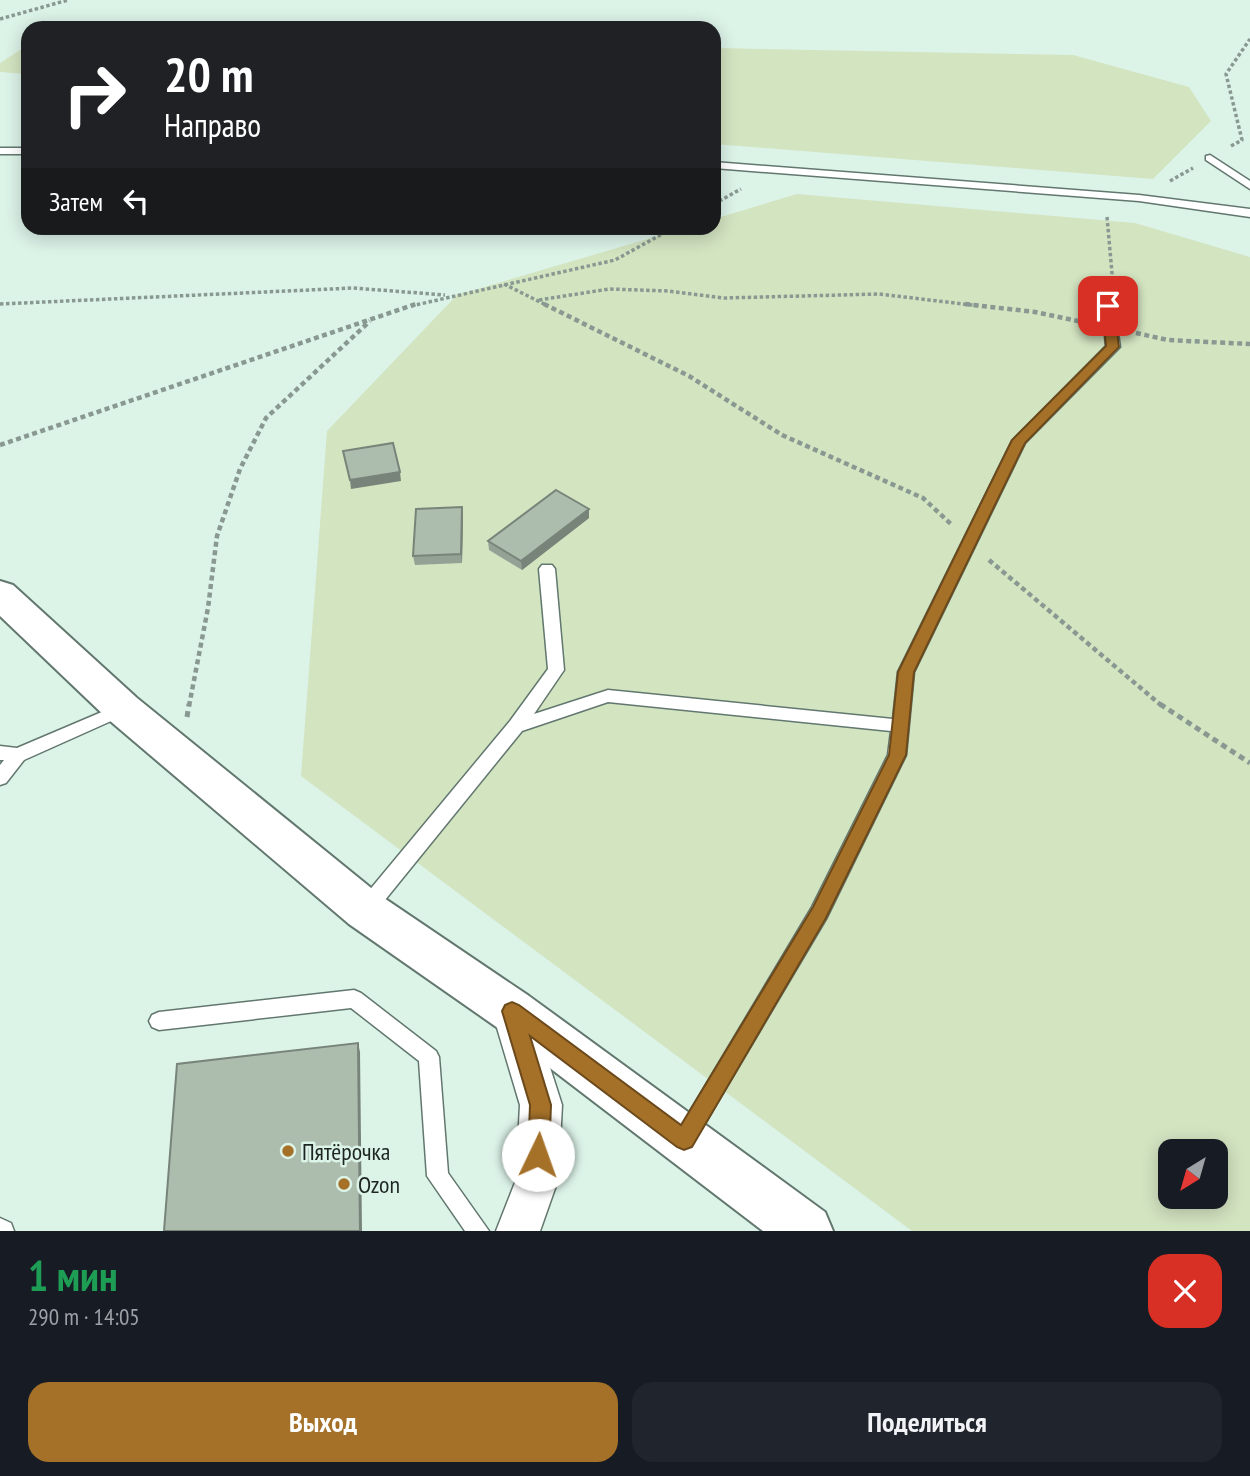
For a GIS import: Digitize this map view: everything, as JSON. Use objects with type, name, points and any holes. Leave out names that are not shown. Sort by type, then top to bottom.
[{"type":"street","points":[[0,594],[123,709],[365,910],[512,1011],[806,1231]]},
{"type":"street","points":[[512,1011],[541,1105],[537,1180],[518,1231]]},
{"type":"lane","points":[[0,151],[21,151]]},
{"type":"lane","points":[[1210,158],[1250,186]]},
{"type":"lane","points":[[721,166],[1139,198],[1250,213]]},
{"type":"lane","points":[[684,1140],[819,913],[897,755],[906,672],[1019,440],[1113,347],[1108,306]]},
{"type":"lane","points":[[365,910],[516,726],[556,670],[547,569]]},
{"type":"lane","points":[[516,726],[608,696],[900,726]]},
{"type":"lane","points":[[0,778],[9,754],[123,709]]},
{"type":"lane","points":[[159,1021],[354,999],[429,1057],[438,1176],[478,1231]]},
{"type":"path","points":[[0,19],[68,0]]},
{"type":"path","points":[[1139,198],[1242,140],[1226,74],[1250,39]]},
{"type":"path","points":[[1108,306],[1112,273],[1105,221],[1123,197]]},
{"type":"path","points":[[0,445],[373,318],[453,295],[615,260],[660,235]]},
{"type":"path","points":[[504,284],[689,376],[782,435],[923,498],[1023,591],[1166,709],[1250,763]]},
{"type":"path","points":[[0,304],[353,288],[453,295]]},
{"type":"path","points":[[537,300],[610,289],[668,291],[724,298],[879,294],[1035,312],[1168,340],[1250,344]]},
{"type":"path","points":[[179,755],[208,608],[217,536],[240,469],[266,418],[373,318]]},
{"type":"green space","points":[[721,48],[1073,55],[1189,87],[1211,121],[1153,179],[721,145]]},
{"type":"green space","points":[[21,50],[21,74],[0,72],[0,63]]},
{"type":"green space","points":[[797,194],[1135,223],[1250,257],[1250,1231],[912,1231],[301,776],[327,431],[457,295],[661,235],[721,235],[721,217]]},
{"type":"building","points":[[393,443],[400,472],[350,480],[343,451]]},
{"type":"building","points":[[556,490],[589,509],[521,561],[488,541]]},
{"type":"building","points":[[462,507],[461,554],[413,556],[416,509]]},
{"type":"building","points":[[358,1043],[360,1231],[164,1231],[177,1064]]},
{"type":"place","name":"Пятёрочка","points":[[288,1151]]},
{"type":"place","name":"Ozon","points":[[344,1184]]},
{"type":"route","points":[[538,1155],[541,1105],[512,1011],[684,1140],[819,913],[897,755],[906,672],[1019,440],[1113,347],[1108,306]]}]
